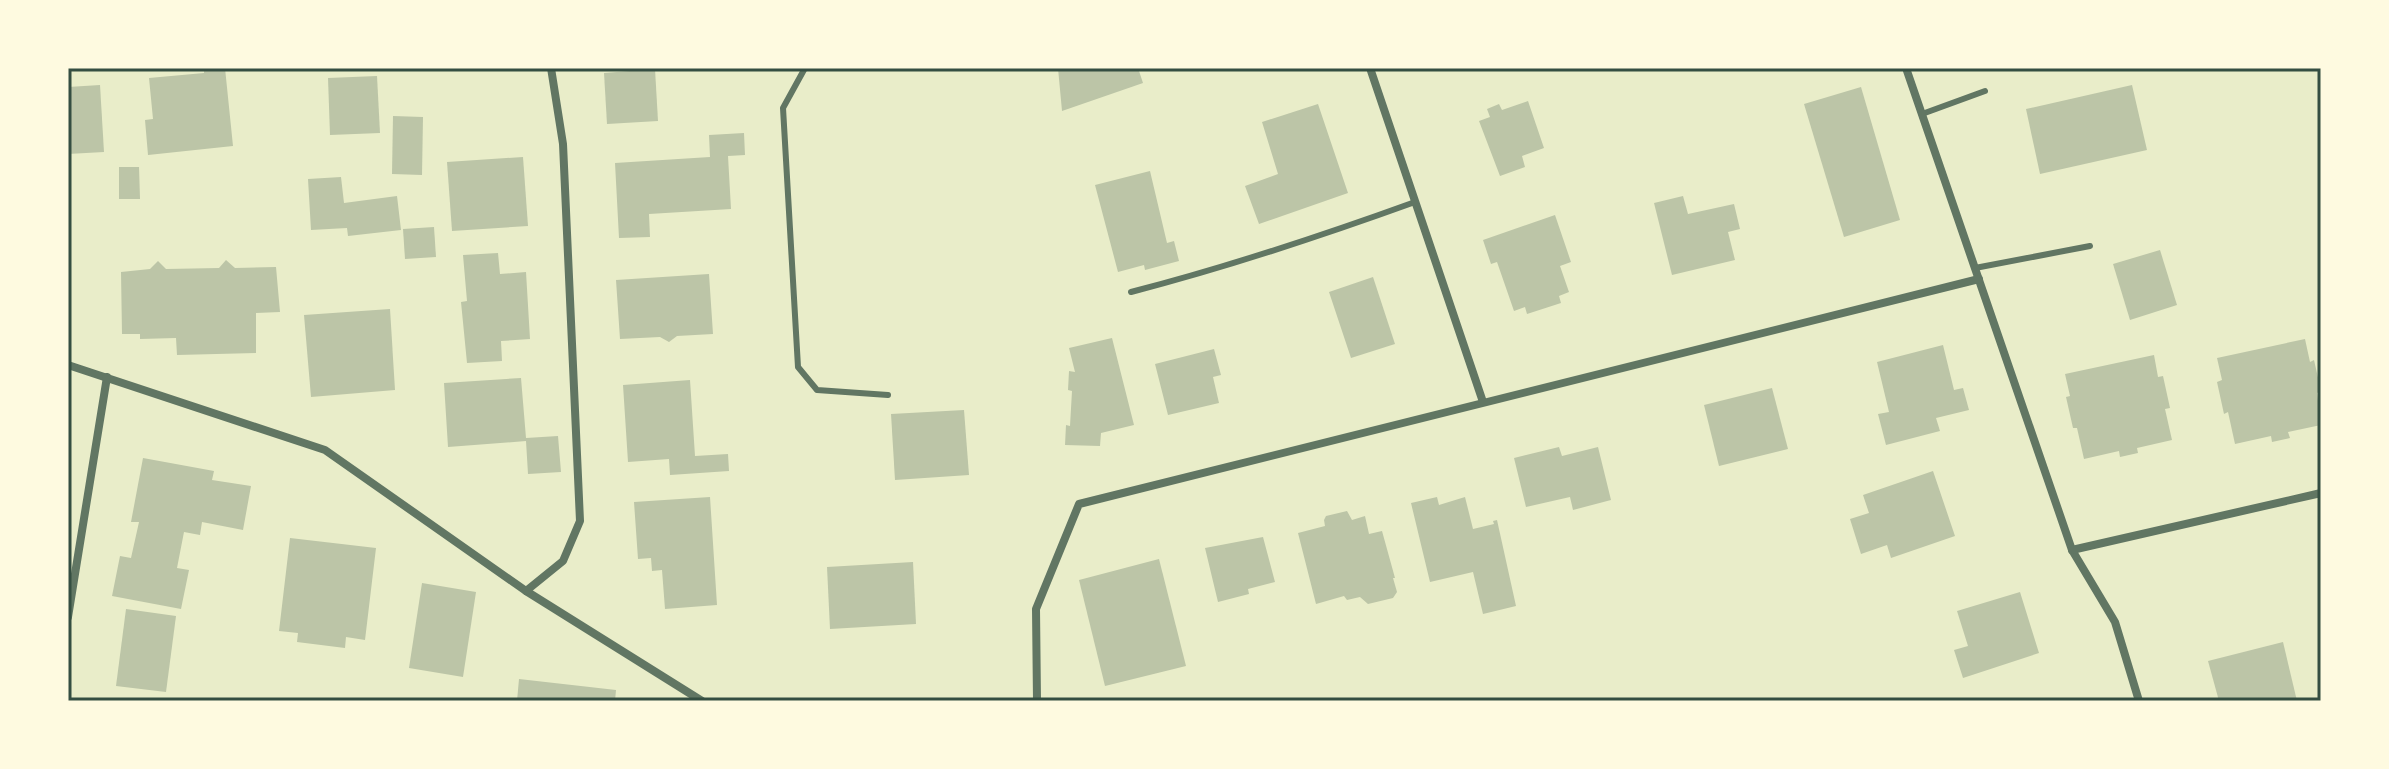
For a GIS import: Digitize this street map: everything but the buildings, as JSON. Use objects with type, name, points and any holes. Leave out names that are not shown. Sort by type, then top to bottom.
[{"type":"street","points":[[526,591],[563,561],[580,521],[563,144],[551,68]]},
{"type":"street","points":[[1370,68],[1483,402]]},
{"type":"street","points":[[1906,68],[2072,550],[2115,622],[2139,701]]},
{"type":"street","points":[[1037,701],[1036,609],[1079,504],[1979,279]]},
{"type":"street","points":[[68,365],[325,450],[526,591],[702,701]]},
{"type":"street","points":[[68,617],[107,377]]},
{"type":"street","points":[[2072,550],[2321,493]]},
{"type":"lane","points":[[805,68],[783,108],[798,367],[817,390],[888,395]]},
{"type":"lane","points":[[1922,114],[1985,91]]},
{"type":"lane","points":[[1131,292],[1307,241],[1415,202]]},
{"type":"lane","points":[[1975,268],[2090,246]]}]
